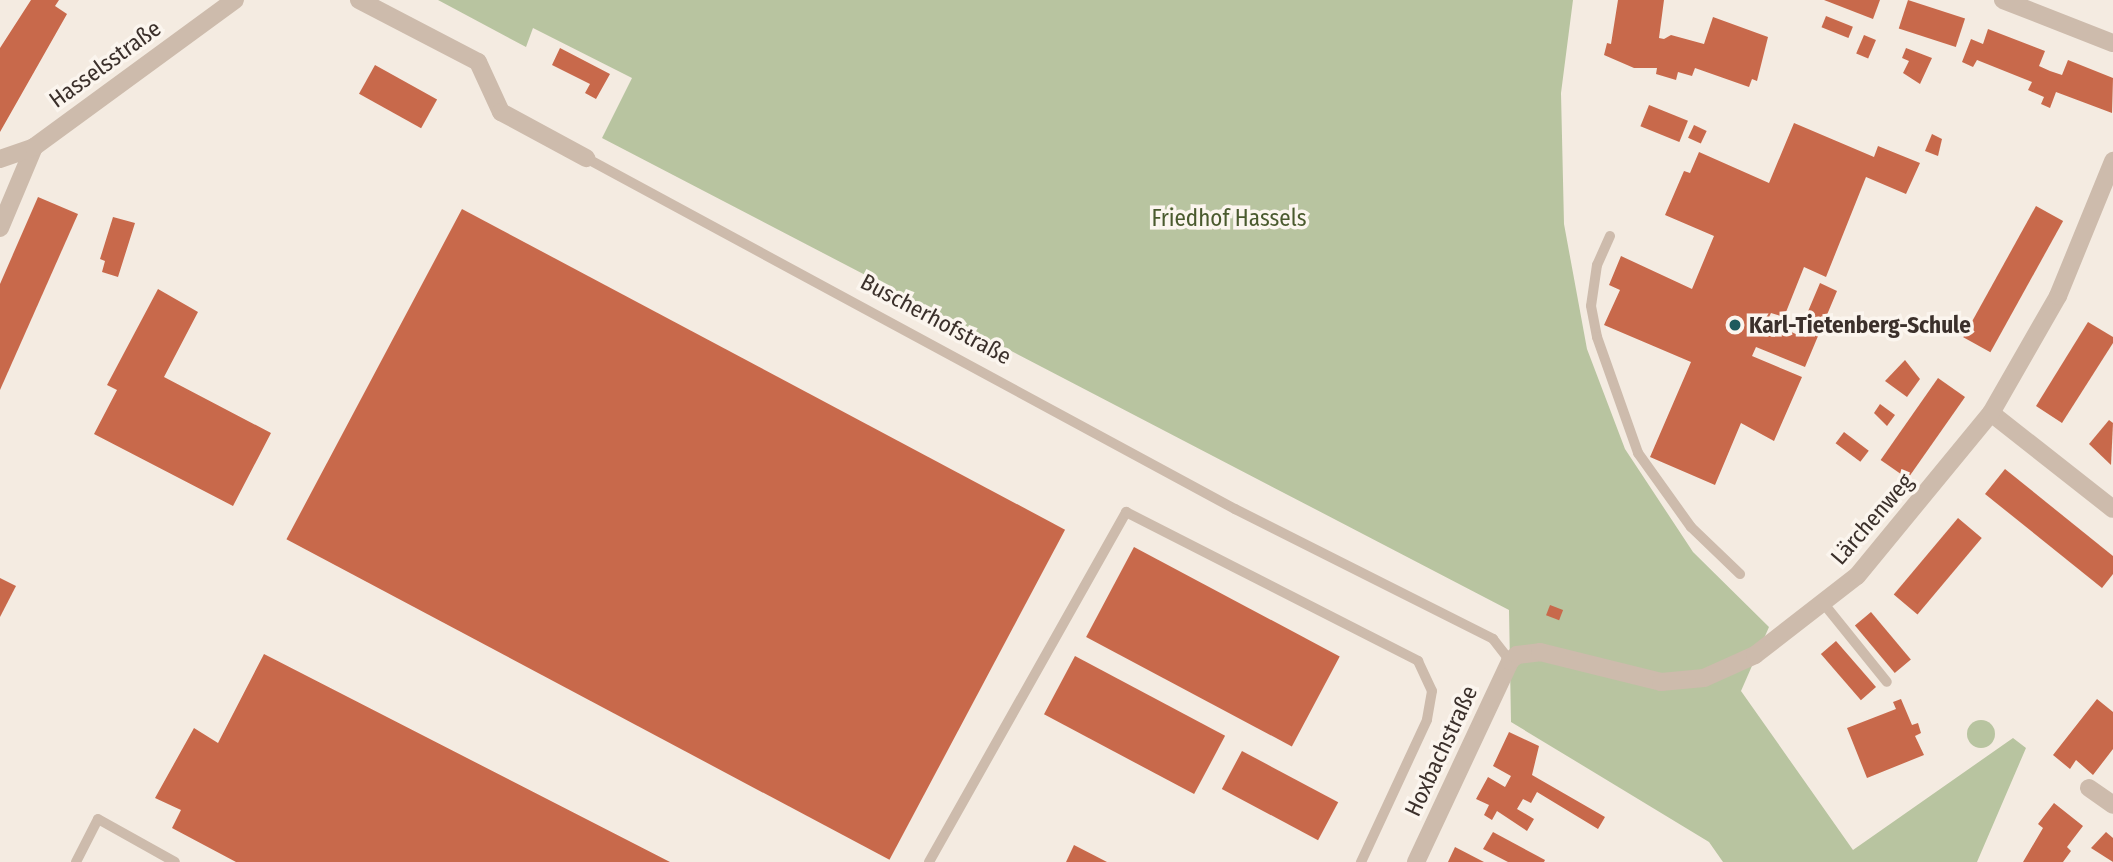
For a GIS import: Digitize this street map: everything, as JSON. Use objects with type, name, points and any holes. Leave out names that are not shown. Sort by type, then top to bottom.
[{"type":"street","name":"Hasselsstraße","points":[[0,159],[33,147],[235,0]]},
{"type":"street","name":"Buscherhofstraße","points":[[359,0],[478,62],[501,111],[586,158]]},
{"type":"street","points":[[2003,0],[2113,43]]},
{"type":"street","points":[[2,215],[33,147]]},
{"type":"street","name":"Lärchenweg","points":[[1510,661],[1541,652],[1638,679],[1685,682],[1744,661],[1824,604],[1884,547],[1991,413],[2058,296],[2113,161]]},
{"type":"street","points":[[1991,413],[2113,509]]},
{"type":"street","name":"Hoxbachstraße","points":[[1416,862],[1510,661]]},
{"type":"street","points":[[2089,788],[2113,805]]},
{"type":"lane","name":"Buscherhofstraße","points":[[586,158],[1235,509],[1493,639],[1510,661]]},
{"type":"lane","points":[[1610,236],[1597,265],[1591,306],[1597,337],[1639,453],[1691,527],[1740,574]]},
{"type":"lane","points":[[929,862],[1126,512],[1418,661],[1432,691],[1427,720],[1362,862]]},
{"type":"lane","points":[[1824,604],[1887,682]]},
{"type":"lane","points":[[76,862],[98,819],[175,862]]},
{"type":"green space","name":"Friedhof Hassels","points":[[438,0],[1573,0],[1561,93],[1564,224],[1587,349],[1625,449],[1693,552],[1769,627],[1741,691],[1853,850],[2013,738],[2026,748],[1977,862],[1723,862],[1709,842],[1511,722],[1509,610],[602,138],[632,78],[533,28],[526,47]]},
{"type":"green space","points":[[1981,720],[1991,724],[1995,734],[1991,744],[1981,748],[1971,744],[1967,734],[1971,724]]},
{"type":"building","points":[[31,0],[59,0],[55,6],[67,14],[0,132],[0,48]]},
{"type":"building","points":[[1618,0],[1664,0],[1659,38],[1664,39],[1671,35],[1704,44],[1713,17],[1768,37],[1757,81],[1752,79],[1749,87],[1695,68],[1692,76],[1678,72],[1676,80],[1656,74],[1657,68],[1634,68],[1604,55],[1607,43],[1611,44]]},
{"type":"building","points":[[1824,0],[1880,0],[1873,19]]},
{"type":"building","points":[[1908,0],[1965,19],[1956,47],[1899,29]]},
{"type":"building","points":[[1826,16],[1853,27],[1848,38],[1822,27]]},
{"type":"building","points":[[1988,29],[2045,51],[2039,66],[2050,71],[2062,75],[2068,60],[2113,78],[2112,113],[2056,92],[2050,108],[2041,104],[2044,97],[2028,90],[2032,82],[1977,60],[1973,67],[1962,62],[1971,39],[1983,44]]},
{"type":"building","points":[[1864,35],[1876,40],[1868,58],[1856,53]]},
{"type":"building","points":[[560,48],[610,74],[596,99],[585,93],[590,84],[552,65]]},
{"type":"building","points":[[1906,48],[1932,58],[1920,84],[1903,73],[1909,61],[1902,58]]},
{"type":"building","points":[[375,65],[437,99],[421,128],[359,94]]},
{"type":"building","points":[[1649,105],[1688,121],[1679,142],[1640,126]]},
{"type":"building","points":[[1794,123],[1874,157],[1878,146],[1920,163],[1906,194],[1866,177],[1826,277],[1804,267],[1784,317],[1771,313],[1767,321],[1798,335],[1820,283],[1837,291],[1805,367],[1756,347],[1752,356],[1802,377],[1774,441],[1741,423],[1715,485],[1650,457],[1691,362],[1604,325],[1620,290],[1609,285],[1621,256],[1692,289],[1714,236],[1665,215],[1684,171],[1690,173],[1699,152],[1769,183]]},
{"type":"building","points":[[1694,125],[1707,131],[1701,144],[1688,138]]},
{"type":"building","points":[[1932,134],[1942,139],[1938,156],[1925,151]]},
{"type":"building","points":[[38,197],[78,214],[0,390],[0,284]]},
{"type":"building","points":[[2036,206],[2063,221],[1990,352],[1963,337]]},
{"type":"building","points":[[462,209],[1065,530],[889,860],[286,539]]},
{"type":"building","points":[[113,217],[135,223],[118,277],[102,272],[105,261],[100,259]]},
{"type":"building","points":[[158,289],[198,312],[164,377],[271,433],[233,506],[94,434],[117,390],[107,385]]},
{"type":"building","points":[[2088,322],[2113,337],[2113,343],[2062,423],[2036,406]]},
{"type":"building","points":[[1905,360],[1920,379],[1907,397],[1885,381]]},
{"type":"building","points":[[1938,378],[1965,397],[1908,479],[1881,460]]},
{"type":"building","points":[[1880,404],[1895,415],[1887,426],[1874,413]]},
{"type":"building","points":[[2109,420],[2113,423],[2111,465],[2089,444]]},
{"type":"building","points":[[1844,432],[1869,451],[1860,462],[1836,443]]},
{"type":"building","points":[[2005,469],[2113,556],[2113,574],[2102,588],[1985,494]]},
{"type":"building","points":[[1958,518],[1982,538],[1917,615],[1894,595]]},
{"type":"building","points":[[1134,547],[1340,656],[1292,746],[1086,637]]},
{"type":"building","points":[[0,578],[16,586],[0,617]]},
{"type":"building","points":[[1550,605],[1563,610],[1559,620],[1546,615]]},
{"type":"building","points":[[1871,612],[1911,659],[1895,673],[1855,625]]},
{"type":"building","points":[[1836,641],[1876,687],[1861,700],[1821,654]]},
{"type":"building","points":[[264,654],[670,862],[236,862],[172,828],[181,810],[155,798],[194,728],[218,743]]},
{"type":"building","points":[[1075,656],[1225,736],[1194,794],[1044,714]]},
{"type":"building","points":[[1901,699],[1912,725],[1918,723],[1921,733],[1915,736],[1924,755],[1867,778],[1847,728],[1896,709],[1893,702]]},
{"type":"building","points":[[2097,699],[2113,712],[2113,749],[2093,775],[2076,760],[2070,769],[2053,755]]},
{"type":"building","points":[[1509,732],[1539,746],[1532,775],[1605,817],[1598,829],[1537,792],[1531,803],[1523,799],[1517,809],[1534,819],[1527,831],[1497,811],[1492,820],[1484,815],[1489,805],[1476,799],[1488,777],[1505,787],[1511,776],[1493,766]]},
{"type":"building","points":[[1242,751],[1338,802],[1318,840],[1222,789]]},
{"type":"building","points":[[2054,803],[2083,826],[2067,847],[2071,851],[2063,862],[2023,862],[2043,828],[2038,824]]},
{"type":"building","points":[[1493,832],[1545,860],[1544,862],[1508,862],[1483,849]]},
{"type":"building","points":[[2106,832],[2113,838],[2113,862],[2091,848]]},
{"type":"building","points":[[1074,845],[1107,862],[1066,862]]},
{"type":"building","points":[[1455,847],[1484,862],[1448,862]]},
{"type":"place","name":"Karl-Tietenberg-Schule","points":[[1735,325]]}]
